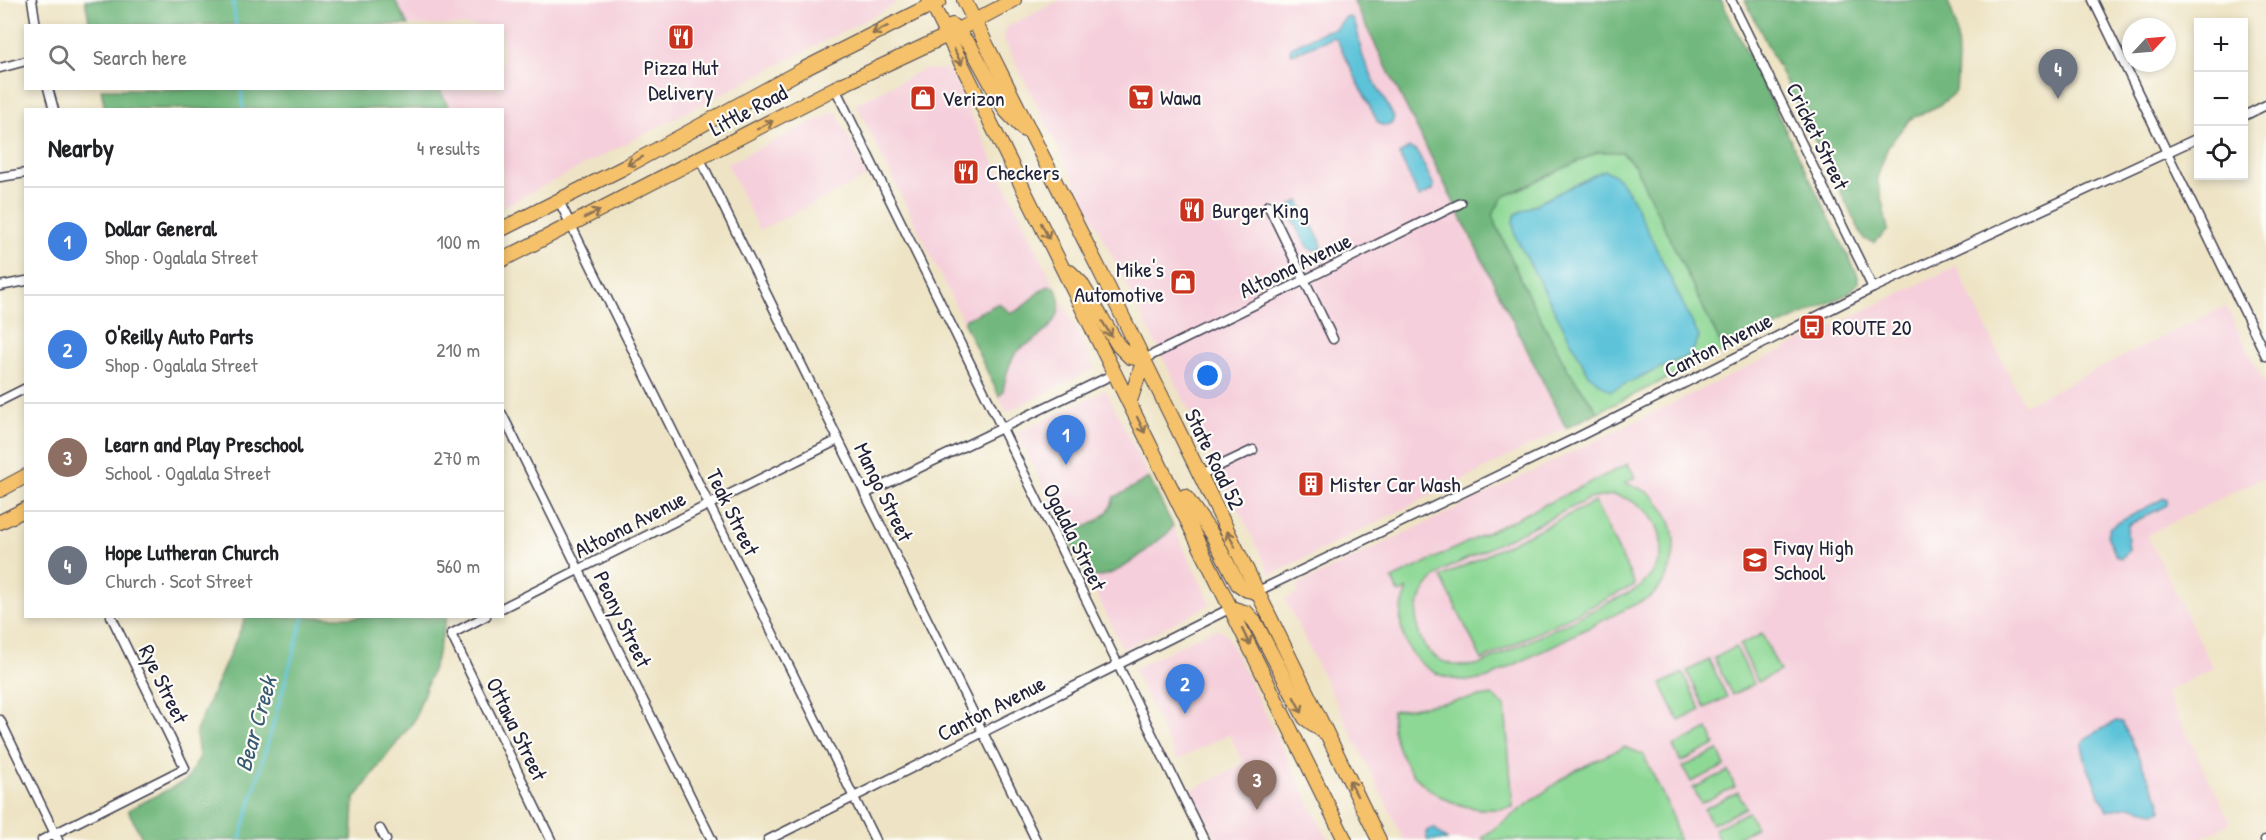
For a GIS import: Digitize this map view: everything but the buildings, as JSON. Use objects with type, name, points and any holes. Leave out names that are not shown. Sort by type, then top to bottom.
[{"type":"main road","name":"State Road 52","points":[[964,0],[1144,359],[1379,840]]},
{"type":"main road","name":"Little Road","points":[[504,259],[835,88],[952,33],[1014,0]]},
{"type":"main road","name":"Little Road","points":[[504,228],[934,1]]},
{"type":"main road","points":[[934,1],[952,33],[1061,265],[1345,840]]},
{"type":"main road","points":[[952,33],[971,46],[1006,111],[1036,144]]},
{"type":"main road","points":[[1061,265],[1082,283],[1118,345],[1130,357],[1144,359],[1130,401]]},
{"type":"main road","points":[[1158,458],[1171,473],[1213,536],[1238,584],[1247,590],[1257,592]]},
{"type":"main road","points":[[0,490],[24,477]]},
{"type":"main road","points":[[0,522],[24,510]]},
{"type":"main road","points":[[1231,608],[1247,613],[1255,622],[1305,718],[1326,734]]},
{"type":"street","points":[[32,0],[36,24]]},
{"type":"street","name":"Cricket Street","points":[[1731,0],[1873,288]]},
{"type":"street","points":[[2093,0],[2266,356]]},
{"type":"street","points":[[0,68],[24,62]]},
{"type":"street","name":"Ogalala Street","points":[[835,88],[1204,840]]},
{"type":"street","points":[[49,90],[53,108]]},
{"type":"street","points":[[2248,114],[2266,105]]},
{"type":"street","name":"Canton Avenue","points":[[1257,592],[1576,438],[1873,288],[2194,141]]},
{"type":"street","name":"Mango Street","points":[[700,159],[1036,840]]},
{"type":"street","points":[[0,177],[24,173]]},
{"type":"street","name":"Teak Street","points":[[559,201],[875,840]]},
{"type":"street","name":"Altoona Avenue","points":[[1144,359],[1461,203]]},
{"type":"street","points":[[1268,205],[1333,339]]},
{"type":"street","points":[[0,286],[24,281]]},
{"type":"street","points":[[865,494],[1116,373]]},
{"type":"street","points":[[0,401],[24,389]]},
{"type":"street","name":"Peony Street","points":[[504,418],[712,840]]},
{"type":"street","name":"Altoona Avenue","points":[[504,607],[838,440]]},
{"type":"street","points":[[1200,475],[1253,450]]},
{"type":"street","name":"Canton Avenue","points":[[768,840],[1231,608]]},
{"type":"street","name":"Rye Street","points":[[57,837],[185,768],[112,618]]},
{"type":"street","name":"Ottawa Street","points":[[482,618],[451,634],[551,840]]},
{"type":"street","points":[[0,720],[57,837],[42,840]]},
{"type":"street","points":[[381,829],[386,840]]},
{"type":"shaded area","points":[[395,0],[896,0],[894,5],[504,206],[504,108],[449,108],[440,90],[504,90],[504,24],[407,24]]},
{"type":"shaded area","points":[[1061,0],[1353,0],[1566,428],[1271,575],[1003,37],[1007,27]]},
{"type":"shaded area","points":[[924,69],[949,70],[1055,287],[1049,286],[1032,296],[1024,307],[1014,313],[1009,312],[999,303],[966,319],[964,323],[856,104]]},
{"type":"shaded area","points":[[836,111],[867,177],[759,230],[727,164]]},
{"type":"shaded area","name":"Fivay High School","points":[[1956,266],[2024,405],[2226,306],[2266,387],[2266,476],[2147,535],[2213,668],[2166,692],[2231,823],[2197,840],[1404,840],[1285,599],[1299,593],[1296,586]]},
{"type":"shaded area","points":[[1060,296],[1095,368],[1007,412],[996,390],[999,395],[1003,392],[1006,374],[1017,352],[1039,337],[1058,313],[1062,304]]},
{"type":"shaded area","points":[[1106,390],[1149,478],[1128,492],[1114,497],[1108,512],[1091,523],[1075,530],[1068,530],[1067,535],[1017,433]]},
{"type":"shaded area","points":[[1173,526],[1211,604],[1123,649],[1086,573],[1090,577],[1132,561],[1167,534]]},
{"type":"shaded area","points":[[1213,629],[1225,632],[1328,840],[1217,840],[1192,790],[1244,764],[1229,734],[1177,760],[1133,669]]},
{"type":"green space","points":[[85,0],[395,0],[407,24],[90,24]]},
{"type":"green space","points":[[1353,0],[1721,0],[1858,276],[1858,283],[1848,294],[1724,351],[1635,166],[1622,152],[1598,152],[1503,197],[1492,215],[1523,285],[1568,370],[1598,412],[1566,428]]},
{"type":"green space","points":[[1745,0],[1946,0],[1948,2],[1955,23],[1958,45],[1956,91],[1940,105],[1910,119],[1888,146],[1877,178],[1888,230],[1874,243],[1864,239]]},
{"type":"green space","points":[[101,90],[440,90],[449,108],[105,108]]},
{"type":"green space","points":[[1598,152],[1622,152],[1635,166],[1724,351],[1598,412],[1568,370],[1523,285],[1492,215],[1502,197]]},
{"type":"green space","points":[[1049,286],[1055,287],[1058,296],[1059,311],[1056,318],[1047,330],[1014,356],[1009,366],[1003,392],[999,396],[964,323],[966,319],[999,303],[1014,312]]},
{"type":"green space","points":[[1628,464],[1635,477],[1625,483],[1644,490],[1654,497],[1663,508],[1673,534],[1674,547],[1668,573],[1652,596],[1488,678],[1459,680],[1445,677],[1421,663],[1411,652],[1401,625],[1401,611],[1408,589],[1399,593],[1392,579]],"holes":[[[1613,495],[1626,498],[1647,512],[1659,533],[1661,545],[1653,573],[1639,588],[1481,664],[1459,666],[1442,661],[1428,650],[1420,636],[1417,620],[1419,603],[1428,586],[1444,570],[1589,499]]]},
{"type":"green space","points":[[1149,478],[1173,526],[1167,534],[1131,562],[1111,573],[1089,577],[1067,535],[1068,530],[1095,522],[1105,515],[1114,497]]},
{"type":"green space","points":[[1595,502],[1635,585],[1482,660],[1441,577]]},
{"type":"green space","points":[[246,618],[447,618],[437,656],[414,721],[354,800],[352,840],[143,840],[128,810],[187,780],[199,758],[196,731]]},
{"type":"green space","points":[[1762,634],[1780,671],[1758,682],[1740,645]]},
{"type":"green space","points":[[1736,647],[1754,684],[1732,695],[1714,658]]},
{"type":"green space","points":[[1709,660],[1727,697],[1705,708],[1687,671]]},
{"type":"green space","points":[[1683,673],[1701,710],[1679,721],[1661,684]]},
{"type":"green space","points":[[1492,695],[1505,706],[1513,807],[1490,809],[1468,807],[1447,800],[1428,789],[1413,774],[1401,756],[1394,735],[1392,711]]},
{"type":"green space","points":[[1708,729],[1715,745],[1681,762],[1673,746]]},
{"type":"green space","points":[[1624,747],[1643,754],[1670,810],[1679,840],[1483,840],[1483,837],[1570,773]]},
{"type":"green space","points":[[1718,750],[1725,766],[1691,782],[1683,767]]},
{"type":"green space","points":[[1728,771],[1735,787],[1701,803],[1693,788]]},
{"type":"green space","points":[[1738,792],[1746,808],[1712,824],[1704,809]]},
{"type":"green space","points":[[1748,812],[1756,828],[1731,840],[1719,840],[1714,829]]},
{"type":"water","points":[[1346,17],[1352,18],[1355,23],[1362,54],[1394,118],[1392,123],[1384,126],[1378,123],[1337,40],[1333,37],[1292,54],[1290,50],[1291,47],[1325,31],[1335,29]]},
{"type":"water","points":[[1409,148],[1417,151],[1434,186],[1433,190],[1419,197],[1399,154]]},
{"type":"water","points":[[1604,170],[1617,177],[1632,198],[1699,337],[1691,354],[1610,391],[1589,375],[1515,236],[1513,220],[1516,214]]},
{"type":"water","points":[[1299,201],[1321,242],[1322,248],[1318,250],[1311,250],[1294,222],[1291,205]]},
{"type":"water","points":[[2164,498],[2167,500],[2167,505],[2128,525],[2129,550],[2122,558],[2116,556],[2107,535],[2110,527]]},
{"type":"water","points":[[2116,721],[2122,722],[2162,810],[2154,812],[2129,806],[2107,811],[2087,766],[2082,746],[2086,738]]},
{"type":"water","points":[[1435,829],[1447,840],[1427,840],[1426,832]]},
{"type":"waterway","points":[[233,0],[236,24]]},
{"type":"waterway","points":[[241,90],[243,108]]},
{"type":"waterway","name":"Bear Creek","points":[[240,840],[303,618]]},
{"type":"place","name":"Pizza Hut Delivery","points":[[681,37]]},
{"type":"place","name":"Wawa","points":[[1141,97]]},
{"type":"place","name":"Verizon","points":[[923,98]]},
{"type":"place","name":"Hope Lutheran Church","points":[[2058,99]]},
{"type":"place","name":"Checkers","points":[[966,172]]},
{"type":"place","name":"Burger King","points":[[1192,210]]},
{"type":"place","name":"Mike's Automotive","points":[[1183,282]]},
{"type":"place","name":"ROUTE 20","points":[[1812,327]]},
{"type":"place","name":"Dollar General","points":[[1066,465]]},
{"type":"place","name":"Mister Car Wash","points":[[1311,484]]},
{"type":"place","name":"Fivay High School","points":[[1755,560]]},
{"type":"place","name":"O'Reilly Auto Parts","points":[[1185,714]]},
{"type":"place","name":"Learn and Play Preschool","points":[[1257,810]]}]
